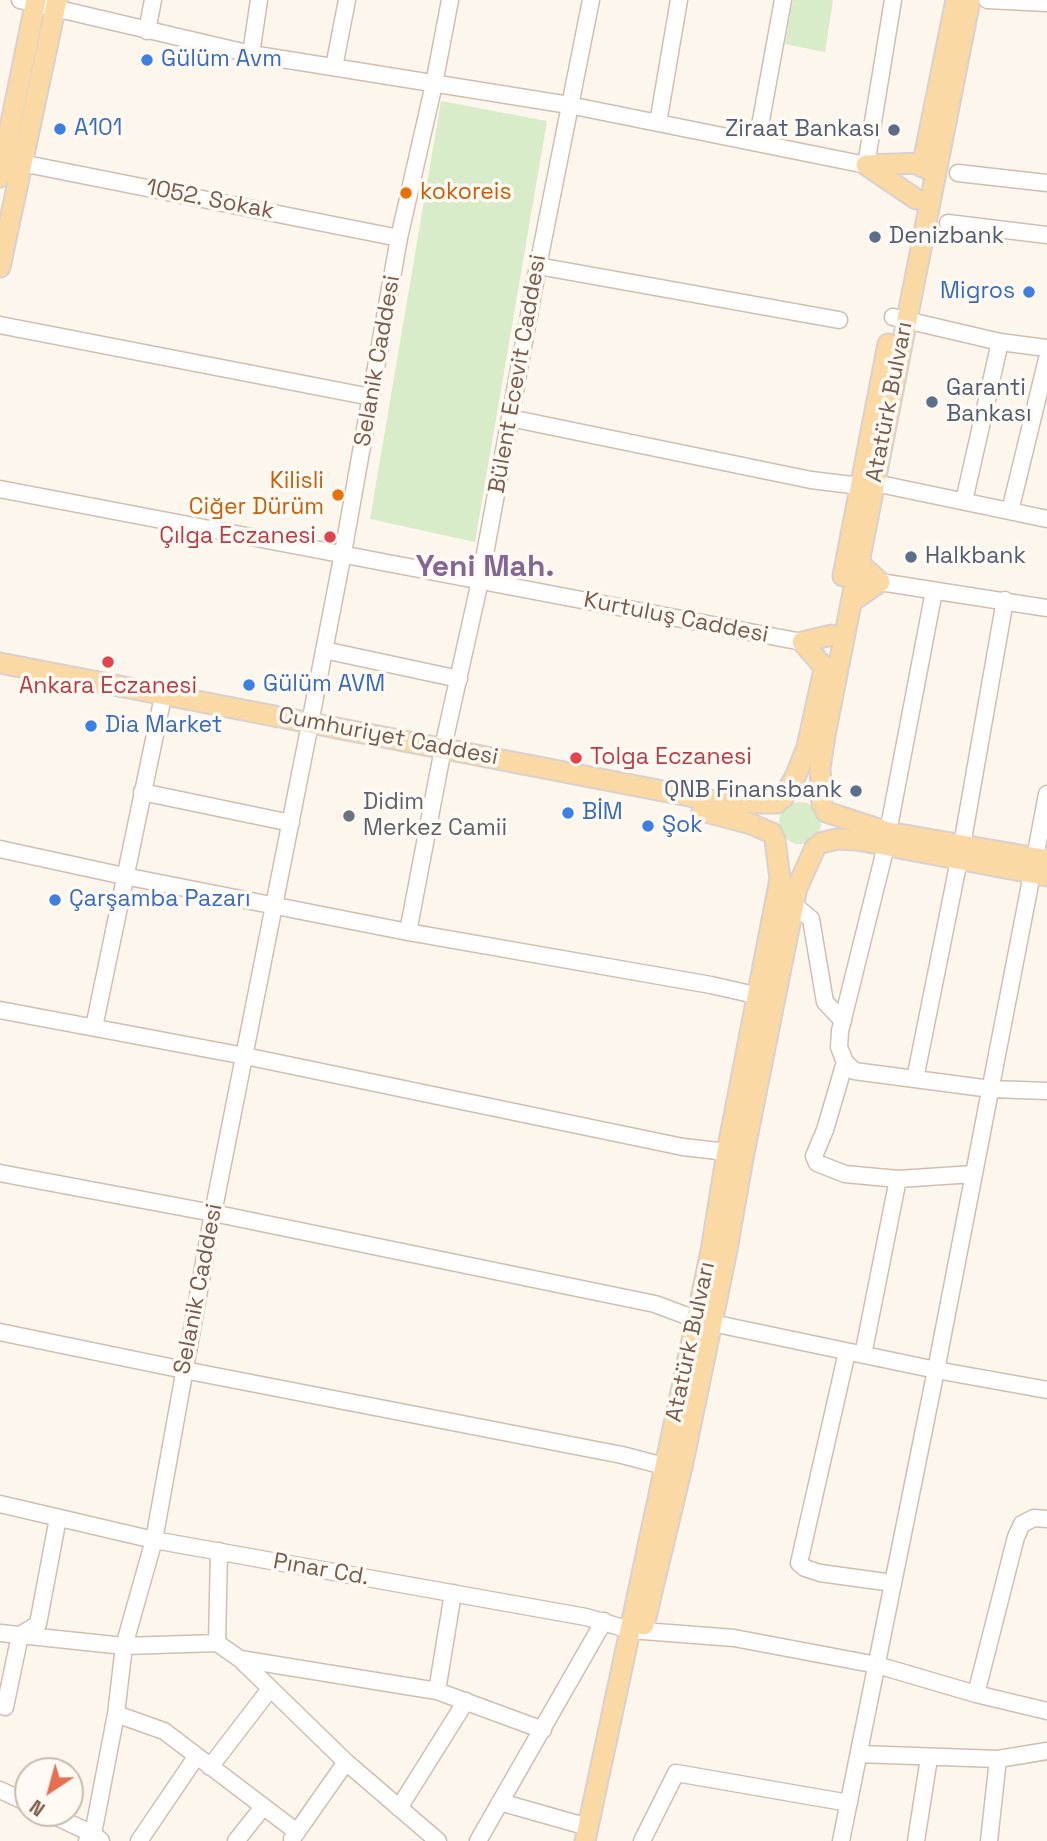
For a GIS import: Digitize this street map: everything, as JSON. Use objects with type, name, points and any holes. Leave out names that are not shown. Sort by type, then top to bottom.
[{"type":"main road","name":"Atatürk Bulvarı","points":[[780,801],[796,775],[807,747],[867,484],[928,169],[956,0]]},
{"type":"main road","name":"Atatürk Bulvarı","points":[[899,318],[916,199],[928,169],[970,0]]},
{"type":"main road","points":[[0,267],[8,158],[30,1]]},
{"type":"main road","points":[[0,177],[56,3]]},
{"type":"main road","points":[[866,165],[928,169]]},
{"type":"main road","points":[[866,165],[916,199]]},
{"type":"main road","name":"Atatürk Bulvarı","points":[[824,808],[820,768],[859,563],[867,484]]},
{"type":"main road","points":[[851,602],[880,582],[859,563]]},
{"type":"main road","points":[[825,668],[802,642],[832,635]]},
{"type":"main road","name":"Cumhuriyet Caddesi","points":[[0,663],[442,753],[725,803],[780,801]]},
{"type":"main road","name":"Cumhuriyet Caddesi","points":[[0,676],[161,706],[309,728]]},
{"type":"main road","name":"Cumhuriyet Caddesi","points":[[442,753],[722,815],[773,836]]},
{"type":"main road","points":[[887,839],[824,808],[816,799],[799,794],[780,801],[770,817],[773,836],[780,845],[793,852],[801,852],[837,839],[887,839],[1040,867]]},
{"type":"main road","points":[[818,845],[828,828],[824,808]]},
{"type":"main road","name":"Atatürk Bulvarı","points":[[589,1836],[637,1630],[682,1468],[704,1321],[766,998],[780,879],[773,836]]},
{"type":"main road","name":"Atatürk Bulvarı","points":[[637,1630],[664,1466],[704,1321],[711,1251],[727,1152],[801,875],[818,845]]},
{"type":"street","points":[[147,31],[153,0]]},
{"type":"street","points":[[251,54],[259,0]]},
{"type":"street","points":[[334,67],[347,0]]},
{"type":"street","name":"Selanik Caddesi","points":[[94,1839],[116,1714],[124,1646],[154,1540],[213,1213],[343,553],[399,237],[434,85],[450,0]]},
{"type":"street","name":"Bülent Ecevit Caddesi","points":[[408,932],[442,753],[480,581],[538,266],[591,0]]},
{"type":"street","points":[[658,123],[679,0]]},
{"type":"street","points":[[757,142],[783,0]]},
{"type":"street","points":[[30,1],[56,3],[147,31],[251,54],[569,105],[866,165],[893,0]]},
{"type":"street","points":[[987,0],[1047,3]]},
{"type":"street","name":"1052. Sokak","points":[[8,158],[399,237]]},
{"type":"street","points":[[958,173],[1047,183]]},
{"type":"street","points":[[948,223],[1047,235]]},
{"type":"street","points":[[538,266],[839,320]]},
{"type":"street","points":[[899,318],[1000,342],[1047,348]]},
{"type":"street","points":[[0,325],[372,397]]},
{"type":"street","points":[[964,501],[1000,342]]},
{"type":"street","points":[[1010,511],[1047,359]]},
{"type":"street","points":[[510,418],[811,480],[867,484],[1047,519]]},
{"type":"street","name":"Kurtuluş Caddesi","points":[[0,489],[802,642]]},
{"type":"street","points":[[880,582],[1047,608]]},
{"type":"street","points":[[934,591],[887,839],[839,1047],[845,1062],[854,1071],[990,1089],[1047,1091]]},
{"type":"street","points":[[915,1079],[961,853],[1005,600]]},
{"type":"street","points":[[324,650],[459,679]]},
{"type":"street","points":[[94,1027],[161,706]]},
{"type":"street","points":[[142,792],[291,823]]},
{"type":"street","points":[[841,1841],[990,1089],[1040,867],[1047,794]]},
{"type":"street","points":[[0,849],[408,932],[711,985],[766,998]]},
{"type":"street","points":[[793,904],[811,919],[825,1002],[843,1021]]},
{"type":"street","points":[[0,1010],[245,1056],[683,1147],[727,1152]]},
{"type":"street","points":[[845,1062],[825,1130],[814,1156],[817,1163],[845,1174],[898,1179],[974,1174]]},
{"type":"street","points":[[0,1172],[654,1304],[704,1321],[936,1370],[1047,1390]]},
{"type":"street","points":[[893,1583],[820,1573],[799,1563],[898,1179]]},
{"type":"street","points":[[0,1332],[622,1455],[664,1466]]},
{"type":"street","name":"Pınar Cd.","points":[[0,1504],[154,1540],[604,1621],[637,1630],[734,1638],[877,1665],[1047,1712]]},
{"type":"street","points":[[5,1707],[20,1635],[38,1624],[58,1518]]},
{"type":"street","points":[[975,1694],[1016,1536],[1022,1524],[1034,1518],[1047,1519]]},
{"type":"street","points":[[217,1643],[219,1551]]},
{"type":"street","points":[[437,1691],[453,1593]]},
{"type":"street","points":[[478,1841],[604,1621]]},
{"type":"street","points":[[0,1633],[124,1646],[217,1643],[240,1659],[346,1762],[438,1841]]},
{"type":"street","points":[[240,1659],[437,1691],[543,1730]]},
{"type":"street","points":[[209,1768],[271,1689]]},
{"type":"street","points":[[399,1808],[466,1701]]},
{"type":"street","points":[[116,1714],[164,1731],[263,1807],[294,1836],[346,1762]]},
{"type":"street","points":[[859,1754],[998,1759],[1047,1751]]},
{"type":"street","points":[[139,1841],[196,1757]]},
{"type":"street","points":[[916,1841],[929,1758]]},
{"type":"street","points":[[989,1841],[998,1759]]},
{"type":"street","points":[[642,1841],[676,1773],[849,1803]]},
{"type":"street","points":[[500,1802],[589,1836]]},
{"type":"street","points":[[236,1841],[263,1807]]},
{"type":"street","points":[[73,1827],[94,1839]]},
{"type":"green space","points":[[793,0],[833,0],[825,52],[785,44]]},
{"type":"green space","points":[[441,101],[547,121],[475,542],[370,519]]},
{"type":"green space","points":[[800,802],[815,808],[821,823],[815,838],[800,844],[785,838],[779,823],[785,808]]},
{"type":"place","name":"Gülüm Avm","points":[[147,60]]},
{"type":"place","name":"A101","points":[[60,129]]},
{"type":"place","name":"Ziraat Bankası","points":[[894,130]]},
{"type":"place","name":"kokoreis","points":[[406,193]]},
{"type":"place","name":"Denizbank","points":[[875,237]]},
{"type":"place","name":"Migros","points":[[1029,292]]},
{"type":"place","name":"Garanti Bankası","points":[[932,402]]},
{"type":"place","name":"Kilisli Ciğer Dürüm","points":[[338,495]]},
{"type":"place","name":"Çılga Eczanesi","points":[[330,537]]},
{"type":"place","name":"Halkbank","points":[[911,557]]},
{"type":"place","name":"Ankara Eczanesi","points":[[108,662]]},
{"type":"place","name":"Gülüm AVM","points":[[249,685]]},
{"type":"place","name":"Dia Market","points":[[91,726]]},
{"type":"place","name":"Tolga Eczanesi","points":[[576,758]]},
{"type":"place","name":"QNB Finansbank","points":[[856,791]]},
{"type":"place","name":"BİM","points":[[568,813]]},
{"type":"place","name":"Didim Merkez Camii","points":[[349,816]]},
{"type":"place","name":"Şok","points":[[648,826]]},
{"type":"place","name":"Çarşamba Pazarı","points":[[55,900]]},
{"type":"district","name":"Yeni Mah.","points":[[485,568]]}]
